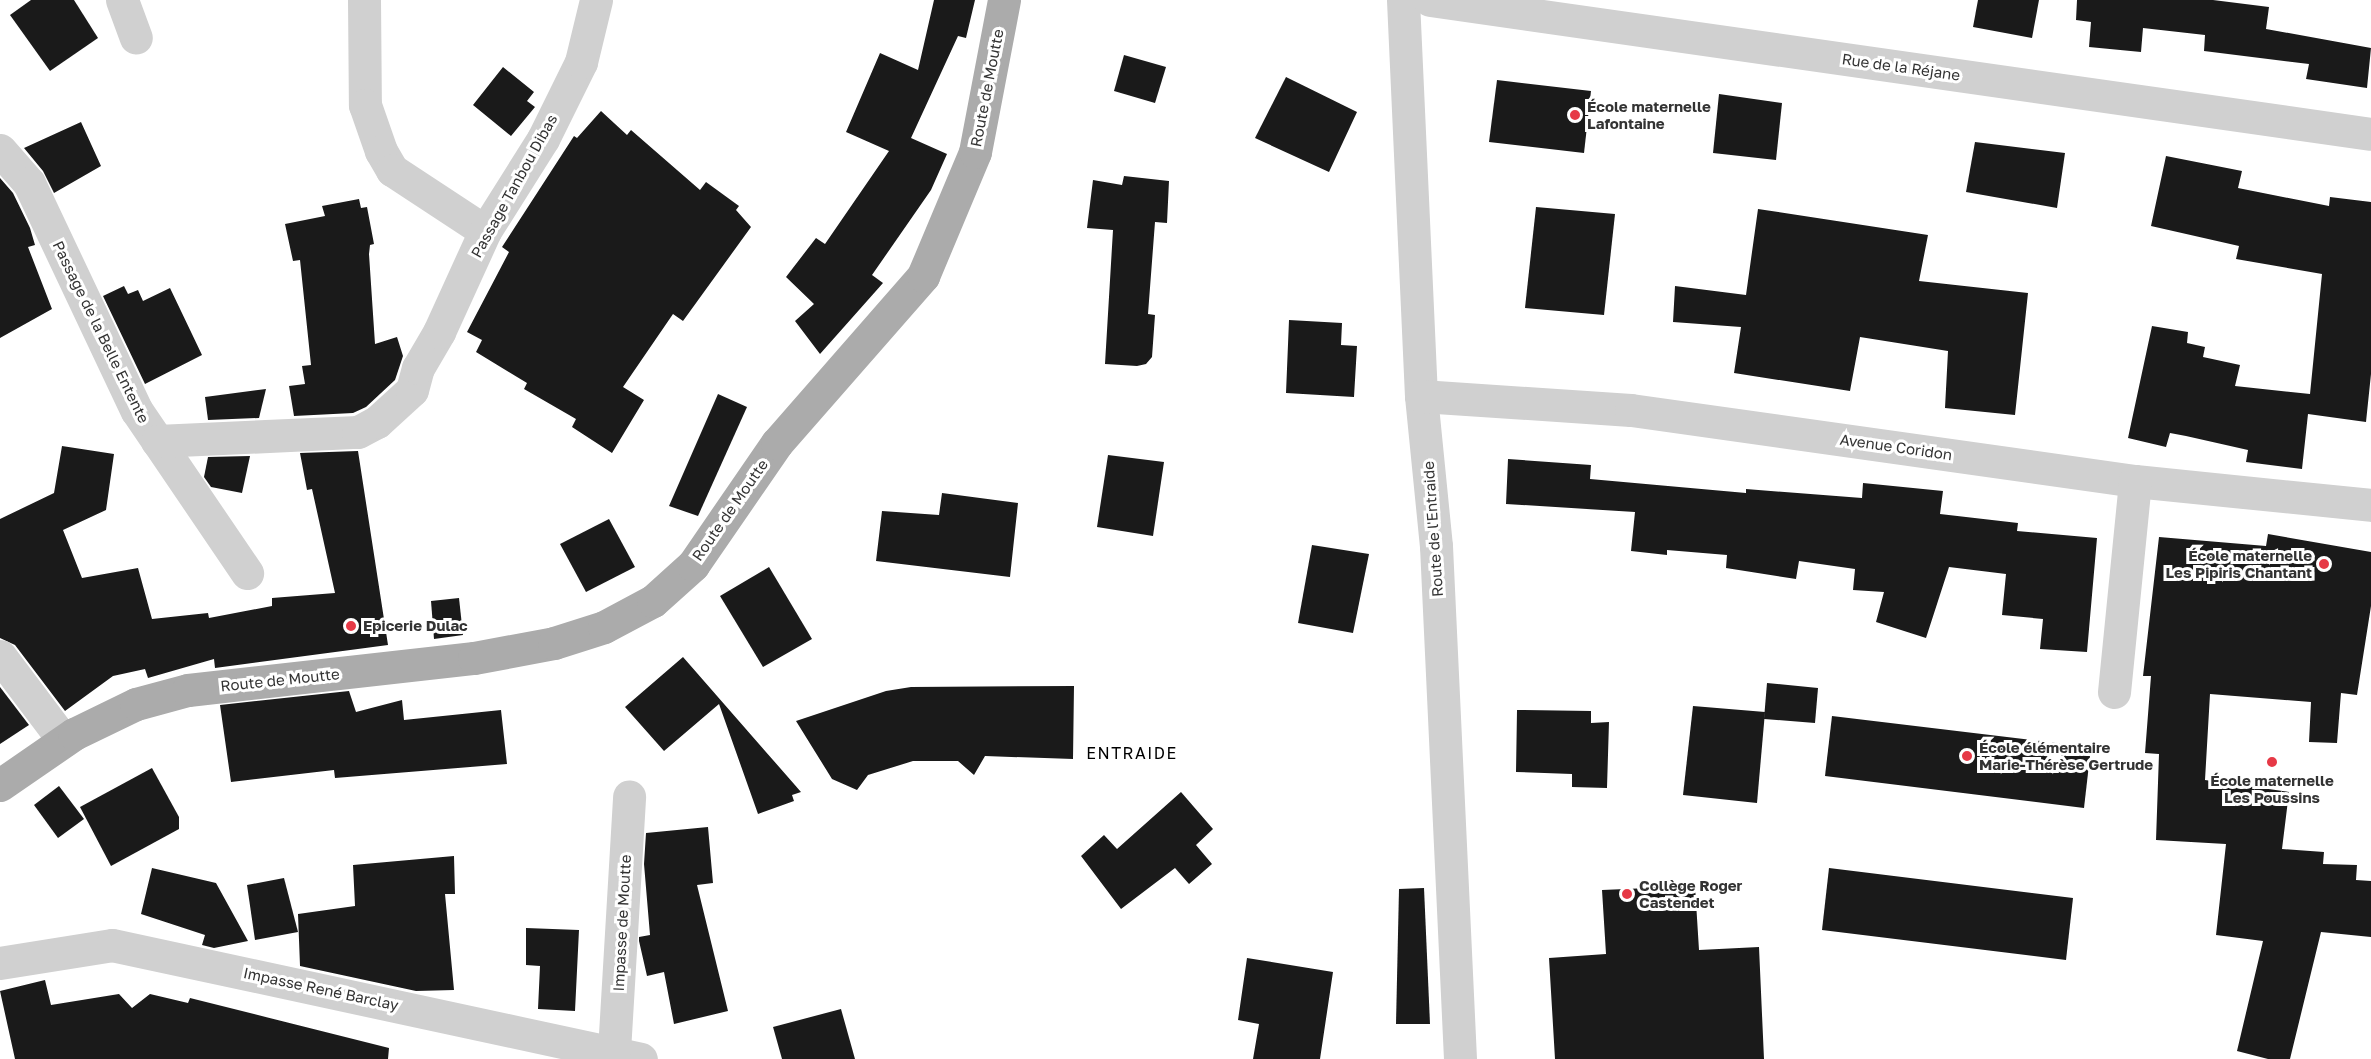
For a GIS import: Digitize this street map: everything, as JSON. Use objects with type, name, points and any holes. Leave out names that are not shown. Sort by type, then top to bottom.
[{"type":"main road","name":"Route de Moutte","points":[[0,785],[64,741],[136,704],[188,690],[474,658],[520,650],[604,627],[653,601],[693,565],[777,443],[923,276],[975,153],[1004,0]]},
{"type":"street","points":[[122,0],[136,38]]},
{"type":"street","points":[[364,0],[365,105],[381,151],[392,170],[485,231]]},
{"type":"street","name":"Passage Tanbou Dibas","points":[[157,441],[358,432],[377,422],[412,390],[418,368],[440,332],[485,231],[543,139],[581,62],[596,0]]},
{"type":"street","name":"Route de l'Entraide","points":[[1402,0],[1421,396],[1436,546],[1460,1059]]},
{"type":"street","name":"Rue de la Réjane","points":[[1430,0],[2371,134]]},
{"type":"street","name":"Passage de la Belle Entente","points":[[0,150],[29,183],[137,411],[247,573]]},
{"type":"street","name":"Avenue Coridon","points":[[1421,396],[1631,410],[2135,481],[2371,505]]},
{"type":"street","points":[[2114,692],[2135,481]]},
{"type":"street","points":[[0,656],[64,741]]},
{"type":"street","name":"Impasse de Moutte","points":[[627,1055],[629,796]]},
{"type":"street","name":"Impasse René Barclay","points":[[0,963],[112,945],[627,1055]]},
{"type":"building","points":[[31,0],[74,0],[98,38],[50,71],[10,15]]},
{"type":"building","points":[[934,0],[975,0],[966,38],[958,36],[911,138],[947,154],[931,190],[872,275],[883,283],[820,354],[795,321],[814,304],[786,277],[816,238],[825,244],[889,151],[846,132],[880,53],[918,70]]},
{"type":"building","points":[[1978,0],[2039,0],[2032,38],[1973,27]]},
{"type":"building","points":[[2077,0],[2213,0],[2269,7],[2266,29],[2371,48],[2367,88],[2306,79],[2309,64],[2204,51],[2205,35],[2143,28],[2141,52],[2089,47],[2091,22],[2076,20]]},
{"type":"building","points":[[1124,55],[1166,67],[1155,103],[1114,91]]},
{"type":"building","points":[[503,67],[534,92],[527,101],[535,107],[511,136],[473,105]]},
{"type":"building","points":[[1286,77],[1357,112],[1329,172],[1255,138]]},
{"type":"building","points":[[1497,80],[1591,91],[1584,153],[1489,142]]},
{"type":"building","points":[[1719,94],[1782,103],[1776,160],[1713,153]]},
{"type":"building","points":[[601,111],[627,135],[631,130],[700,190],[706,182],[739,206],[736,210],[751,227],[683,321],[673,314],[623,387],[644,400],[612,453],[572,427],[576,419],[524,389],[527,383],[476,352],[482,340],[467,332],[509,252],[502,247],[574,136],[577,138]]},
{"type":"building","points":[[81,122],[101,166],[54,193],[43,171],[24,148]]},
{"type":"building","points":[[1975,142],[2065,153],[2057,208],[1966,192]]},
{"type":"building","points":[[2166,156],[2242,171],[2238,188],[2329,206],[2330,197],[2371,202],[2371,374],[2366,422],[2308,414],[2302,469],[2246,462],[2248,450],[2170,433],[2166,447],[2128,438],[2152,326],[2188,332],[2187,343],[2205,347],[2203,357],[2240,365],[2235,386],[2310,394],[2322,274],[2236,259],[2239,246],[2151,226]]},
{"type":"building","points":[[1124,176],[1169,181],[1167,223],[1155,222],[1148,314],[1155,315],[1152,357],[1146,364],[1137,366],[1105,364],[1113,230],[1087,228],[1093,180],[1122,185]]},
{"type":"building","points":[[0,178],[13,193],[30,228],[35,245],[28,247],[52,309],[0,338]]},
{"type":"building","points":[[359,199],[361,208],[367,207],[374,244],[370,245],[369,254],[375,344],[397,337],[403,356],[395,380],[366,407],[353,413],[294,416],[289,386],[305,384],[302,366],[311,365],[300,260],[293,261],[285,224],[325,216],[322,206]]},
{"type":"building","points":[[1536,207],[1615,214],[1604,315],[1525,308]]},
{"type":"building","points":[[1758,209],[1928,235],[1919,281],[2028,293],[2015,415],[1945,408],[1948,351],[1860,337],[1850,391],[1734,373],[1741,327],[1673,322],[1675,286],[1746,295]]},
{"type":"building","points":[[124,286],[128,294],[138,290],[143,301],[170,288],[202,355],[145,384],[103,296]]},
{"type":"building","points":[[1289,320],[1342,323],[1341,345],[1357,346],[1354,397],[1286,393]]},
{"type":"building","points":[[266,389],[259,418],[208,420],[205,397]]},
{"type":"building","points":[[718,394],[747,407],[698,516],[669,506]]},
{"type":"building","points":[[62,446],[114,454],[106,510],[63,530],[82,578],[138,568],[152,619],[208,613],[209,618],[272,606],[272,598],[335,593],[312,489],[307,490],[300,453],[358,451],[388,645],[215,668],[214,659],[148,678],[145,669],[113,676],[65,711],[15,645],[0,638],[0,519],[54,493]]},
{"type":"building","points":[[1108,455],[1164,462],[1153,536],[1097,527]]},
{"type":"building","points":[[250,456],[242,493],[211,487],[204,477],[208,457]]},
{"type":"building","points":[[1508,459],[1591,465],[1590,479],[1746,493],[1746,489],[1862,498],[1863,483],[1943,491],[1940,514],[2018,523],[2017,531],[2097,538],[2087,652],[2040,649],[2043,619],[2002,615],[2006,574],[1949,567],[1926,638],[1876,622],[1884,592],[1853,590],[1855,569],[1799,561],[1796,579],[1726,568],[1727,555],[1667,550],[1667,555],[1631,551],[1635,512],[1506,504]]},
{"type":"building","points":[[942,493],[1018,503],[1010,577],[876,561],[882,511],[939,515]]},
{"type":"building","points":[[609,519],[635,567],[586,592],[560,544]]},
{"type":"building","points":[[2268,534],[2371,552],[2371,606],[2357,695],[2341,693],[2337,743],[2309,742],[2311,702],[2210,694],[2205,780],[2289,792],[2282,849],[2324,852],[2323,864],[2357,865],[2356,880],[2371,881],[2371,937],[2321,932],[2290,1059],[2268,1059],[2237,1051],[2263,941],[2216,935],[2226,844],[2156,840],[2159,754],[2145,753],[2151,676],[2143,676],[2159,537],[2266,546]]},
{"type":"building","points":[[1312,545],[1369,554],[1353,633],[1298,623]]},
{"type":"building","points":[[769,567],[812,639],[763,667],[720,596]]},
{"type":"building","points":[[459,598],[463,635],[434,639],[431,601]]},
{"type":"building","points":[[683,657],[801,792],[792,795],[794,801],[758,814],[719,704],[664,751],[625,707]]},
{"type":"building","points":[[1767,683],[1818,688],[1815,723],[1764,719]]},
{"type":"building","points":[[1074,686],[1073,759],[985,756],[974,775],[958,761],[913,761],[868,775],[857,790],[832,779],[796,721],[886,691],[911,687]]},
{"type":"building","points":[[0,687],[29,725],[0,744]]},
{"type":"building","points":[[349,691],[356,712],[402,700],[404,720],[501,710],[507,764],[335,778],[334,770],[231,782],[220,705]]},
{"type":"building","points":[[1693,706],[1765,712],[1757,803],[1683,795]]},
{"type":"building","points":[[1517,710],[1591,711],[1591,723],[1609,722],[1607,788],[1572,787],[1572,774],[1516,772]]},
{"type":"building","points":[[1832,716],[2091,747],[2084,808],[1825,776]]},
{"type":"building","points":[[152,768],[179,817],[179,829],[111,866],[80,807]]},
{"type":"building","points":[[59,786],[84,819],[58,838],[34,805]]},
{"type":"building","points":[[1181,792],[1213,829],[1196,845],[1212,864],[1189,884],[1175,868],[1121,909],[1081,856],[1104,835],[1117,849]]},
{"type":"building","points":[[708,827],[713,883],[697,885],[728,1011],[674,1024],[664,972],[647,976],[639,941],[639,937],[650,935],[644,864],[646,833]]},
{"type":"building","points":[[454,856],[455,894],[445,894],[454,990],[416,991],[300,966],[298,914],[355,906],[353,865]]},
{"type":"building","points":[[152,868],[216,883],[248,941],[214,948],[202,945],[205,935],[141,914]]},
{"type":"building","points":[[1829,868],[2073,898],[2066,960],[1822,930]]},
{"type":"building","points":[[284,878],[298,932],[255,940],[247,885]]},
{"type":"building","points":[[1695,886],[1699,950],[1759,947],[1764,1059],[1555,1059],[1549,958],[1606,954],[1602,890]]},
{"type":"building","points":[[1424,888],[1430,1024],[1396,1024],[1399,889]]},
{"type":"building","points":[[526,928],[579,930],[575,1011],[538,1009],[540,966],[526,965]]},
{"type":"building","points":[[1247,958],[1333,972],[1320,1059],[1253,1059],[1259,1024],[1238,1020]]},
{"type":"building","points":[[45,980],[51,1005],[119,994],[132,1008],[150,994],[188,1003],[190,998],[389,1048],[388,1059],[15,1059],[0,991]]},
{"type":"building","points":[[841,1009],[855,1059],[782,1059],[773,1027]]},
{"type":"place","name":"École maternelle Lafontaine","points":[[1575,115]]},
{"type":"place","name":"École maternelle Les Pipiris Chantant","points":[[2324,564]]},
{"type":"place","name":"Epicerie Dulac","points":[[351,626]]},
{"type":"place","name":"École élémentaire Marie-Thérèse Gertrude","points":[[1967,756]]},
{"type":"place","name":"École maternelle Les Poussins","points":[[2272,762]]},
{"type":"place","name":"Collège Roger Castendet","points":[[1627,894]]},
{"type":"district","name":"ENTRAIDE","points":[[1132,753]]}]
